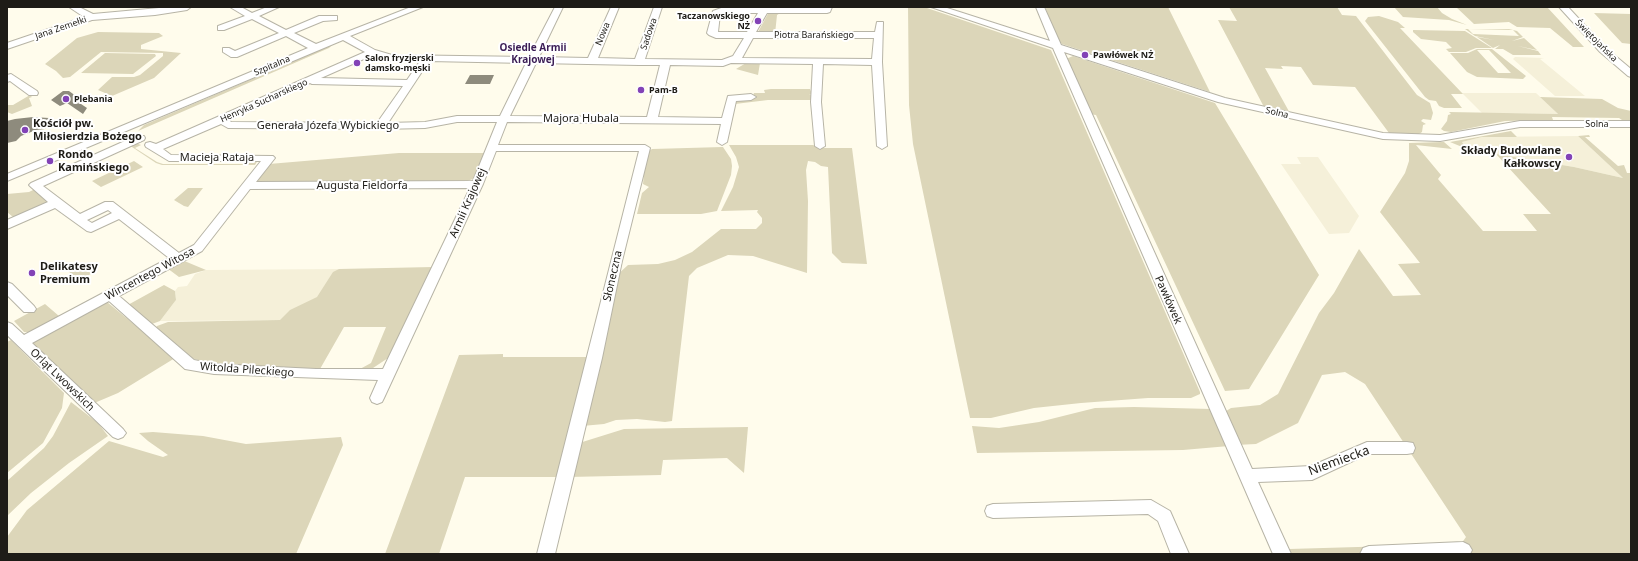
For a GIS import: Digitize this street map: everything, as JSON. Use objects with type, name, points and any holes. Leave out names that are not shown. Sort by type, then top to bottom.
[{"type":"street","points":[[73,7],[91,17]]},
{"type":"street","name":"Jana Zemełki","points":[[7,46],[91,17],[143,10],[187,7]]},
{"type":"street","points":[[221,28],[274,7]]},
{"type":"street","name":"Szpitalna","points":[[7,178],[118,131],[127,129],[403,10],[419,7]]},
{"type":"street","name":"Armii Krajowej","points":[[376,398],[477,184],[503,119],[531,60],[559,7]]},
{"type":"street","name":"Nowa","points":[[592,61],[615,7]]},
{"type":"street","points":[[733,61],[737,58],[765,8],[827,10],[828,7]]},
{"type":"street","name":"Solna","points":[[935,7],[1222,100],[1383,136],[1440,138],[1520,124],[1631,124]]},
{"type":"street","name":"Pawłówek","points":[[1040,7],[1055,46],[1282,554]]},
{"type":"street","name":"Świętojańska","points":[[1563,7],[1598,45],[1631,74]]},
{"type":"street","points":[[238,8],[316,48]]},
{"type":"street","name":"Piotra Barańskiego","points":[[765,8],[724,10],[716,13],[712,33],[716,35],[878,36]]},
{"type":"street","name":"Sadowa","points":[[639,62],[657,10]]},
{"type":"street","points":[[226,50],[234,55],[322,18],[334,18]]},
{"type":"street","points":[[880,24],[877,62],[882,146]]},
{"type":"street","points":[[343,36],[372,52],[391,58],[723,63],[733,61],[877,62]]},
{"type":"street","name":"Henryka Sucharskiego","points":[[155,149],[372,52]]},
{"type":"street","points":[[380,126],[426,59]]},
{"type":"street","points":[[652,120],[666,62]]},
{"type":"street","points":[[818,62],[816,102],[820,146]]},
{"type":"street","points":[[7,79],[11,77],[33,93]]},
{"type":"street","points":[[311,80],[409,83]]},
{"type":"street","points":[[722,142],[732,98],[751,96]]},
{"type":"street","name":"Generała Józefa Wybickiego","points":[[222,119],[228,125],[380,126],[436,123]]},
{"type":"street","name":"Majora Hubala","points":[[436,123],[457,119],[727,121]]},
{"type":"street","name":"Szpitalna","points":[[7,183],[117,136],[127,129]]},
{"type":"street","name":"Macieja Rataja","points":[[127,129],[169,158],[269,158]]},
{"type":"street","points":[[140,138],[35,185],[56,203],[91,228],[120,214],[178,259]]},
{"type":"street","name":"Słoneczna","points":[[492,148],[645,148],[616,261],[595,358],[546,554]]},
{"type":"street","name":"Wincentego Witosa","points":[[22,342],[198,248],[269,158]]},
{"type":"street","name":"Augusta Fieldorfa","points":[[247,186],[477,184]]},
{"type":"street","points":[[7,225],[56,203]]},
{"type":"street","points":[[7,287],[29,309]]},
{"type":"street","name":"Witolda Pileckiego","points":[[110,295],[190,365],[200,368],[388,375]]},
{"type":"street","name":"Orląt Lwowskich","points":[[7,327],[118,433]]},
{"type":"street","name":"Niemiecka","points":[[1247,476],[1312,473],[1367,448],[1406,448]]},
{"type":"street","points":[[993,512],[1151,507],[1164,516],[1180,554]]},
{"type":"street","points":[[1369,554],[1463,550]]},
{"type":"shaded area","points":[[908,7],[924,7],[1051,50],[1200,394],[1191,398],[1148,398],[1081,403],[1034,408],[991,418],[970,418],[913,144],[909,105]]},
{"type":"shaded area","points":[[1045,7],[1168,7],[1210,92],[1062,44],[1058,41]]},
{"type":"shaded area","points":[[1229,7],[1337,7],[1342,15],[1356,16],[1417,95],[1430,103],[1433,113],[1431,120],[1423,119],[1421,121],[1426,124],[1423,125],[1422,132],[1419,134],[1389,133],[1355,87],[1313,85],[1301,67],[1281,66],[1283,69],[1265,68],[1291,115],[1266,109],[1261,106],[1264,107],[1218,20],[1237,21]]},
{"type":"shaded area","points":[[1394,7],[1437,7],[1442,13],[1452,19],[1467,25],[1449,20],[1403,17]]},
{"type":"shaded area","points":[[1456,7],[1547,7],[1584,47],[1573,47],[1550,28],[1517,27],[1509,22],[1474,24]]},
{"type":"shaded area","points":[[769,12],[782,12],[777,15],[775,34],[758,32]]},
{"type":"shaded area","points":[[1594,13],[1631,14],[1631,44],[1622,43]]},
{"type":"shaded area","points":[[1379,16],[1398,22],[1405,28],[1400,28],[1463,94],[1451,94],[1462,108],[1444,108],[1439,106],[1436,101],[1429,100],[1425,97],[1365,21],[1368,17]]},
{"type":"shaded area","points":[[1465,29],[1468,29],[1473,34],[1519,36],[1513,30],[1517,31],[1523,37],[1512,41],[1524,38],[1537,50],[1518,46],[1538,51],[1541,55],[1513,55],[1503,49],[1495,49],[1500,45],[1493,48],[1477,37],[1494,40],[1475,36]]},
{"type":"shaded area","points":[[1468,29],[1509,29],[1513,30]]},
{"type":"shaded area","points":[[1413,30],[1465,31],[1492,48],[1476,48],[1466,52],[1449,52],[1446,49],[1452,48],[1446,42],[1421,39],[1413,32]]},
{"type":"shaded area","points":[[98,32],[159,33],[163,36],[141,45],[141,49],[181,53],[154,78],[112,96],[98,90],[112,77],[134,77],[140,75],[163,56],[163,53],[101,52],[70,77],[63,78],[56,71],[45,64],[77,38]]},
{"type":"shaded area","points":[[332,45],[329,48],[138,131],[144,125]]},
{"type":"shaded area","points":[[1477,49],[1492,49],[1526,76],[1523,79],[1477,77],[1467,72],[1450,53],[1468,53]],"holes":[[[1477,50],[1489,50],[1511,73],[1498,73]]]},
{"type":"shaded area","points":[[105,53],[155,54],[156,56],[133,74],[81,73]]},
{"type":"shaded area","points":[[1073,56],[1215,103],[1319,275],[1249,389],[1225,391],[1096,115],[1089,114],[1066,59]]},
{"type":"shaded area","points":[[1515,57],[1544,58],[1540,59],[1585,96],[1555,96],[1513,59]]},
{"type":"shaded area","points":[[746,63],[760,63],[758,75],[736,69]]},
{"type":"shaded area","points":[[810,89],[812,94],[809,95],[812,95],[812,100],[768,100],[735,104],[736,101],[752,99],[754,93],[765,93],[764,90]]},
{"type":"shaded area","points":[[1462,93],[1536,93],[1558,114],[1482,113]]},
{"type":"shaded area","points":[[30,95],[32,97],[29,98],[32,106],[12,114],[7,112],[7,105],[13,105]]},
{"type":"shaded area","points":[[1540,97],[1602,99],[1618,108],[1631,111],[1631,120],[1622,120],[1619,118],[1552,117],[1553,120],[1505,121],[1451,132],[1441,129],[1447,121],[1448,115],[1451,114],[1449,112],[1558,114]]},
{"type":"shaded area","points":[[1511,131],[1517,137],[1482,137],[1462,142],[1467,149],[1450,142]]},
{"type":"shaded area","points":[[1589,135],[1590,137],[1585,137],[1618,166],[1624,165],[1627,173],[1631,173],[1631,554],[1291,554],[1289,549],[1461,544],[1466,537],[1365,384],[1345,372],[1322,375],[1298,423],[1256,444],[1236,445],[1223,413],[1231,408],[1260,405],[1278,394],[1319,313],[1334,293],[1359,249],[1393,296],[1421,295],[1398,264],[1420,263],[1380,212],[1405,173],[1409,161],[1409,143],[1444,142],[1452,149],[1416,145],[1441,175],[1438,179],[1483,231],[1537,231],[1523,214],[1551,214],[1496,154],[1574,167],[1623,178],[1578,136]]},
{"type":"shaded area","points":[[1578,136],[1623,178],[1574,167],[1467,149],[1462,142],[1482,137]]},
{"type":"shaded area","points":[[136,143],[141,145],[135,148],[157,162],[163,164],[244,164],[247,160],[258,160],[255,165],[162,165],[156,163],[129,145]]},
{"type":"shaded area","points":[[729,145],[813,145],[821,148],[852,148],[867,264],[842,263],[832,253],[828,167],[808,161],[806,170],[808,201],[807,273],[753,256],[728,255],[697,268],[689,276],[672,421],[665,422],[637,419],[616,420],[604,424],[582,426],[616,276],[628,265],[658,264],[675,260],[692,252],[721,229],[756,229],[762,223],[762,218],[757,212],[758,210],[721,211],[733,187],[739,167],[736,157]]},
{"type":"shaded area","points":[[723,147],[731,159],[732,166],[731,175],[717,211],[701,214],[637,214],[642,193],[649,187],[643,184],[646,153],[652,149]]},
{"type":"shaded area","points":[[399,153],[486,153],[473,179],[464,182],[255,183],[269,164]]},
{"type":"shaded area","points":[[1297,157],[1318,157],[1359,216],[1349,233],[1329,234],[1281,164],[1301,164]]},
{"type":"shaded area","points":[[134,161],[143,167],[101,187],[92,181]]},
{"type":"shaded area","points":[[188,188],[203,188],[188,207],[174,200]]},
{"type":"shaded area","points":[[35,189],[49,201],[13,217],[7,212],[7,194],[29,192]]},
{"type":"shaded area","points":[[168,258],[34,332],[24,332],[14,321],[45,304],[59,316]]},
{"type":"shaded area","points":[[182,260],[206,270],[179,277],[167,268]]},
{"type":"shaded area","points":[[82,264],[93,273],[79,280],[68,271]]},
{"type":"shaded area","points":[[433,267],[388,358],[373,368],[360,369],[371,363],[386,327],[344,327],[320,369],[313,370],[216,365],[191,358],[155,329],[157,326],[168,322],[280,320],[290,310],[317,297],[333,272],[339,269]]},
{"type":"shaded area","points":[[339,269],[312,320],[160,321],[176,300],[175,291],[178,287],[187,286],[195,274],[206,270]]},
{"type":"shaded area","points":[[164,285],[175,291],[176,300],[160,321],[152,324],[146,323],[126,306]]},
{"type":"shaded area","points":[[107,302],[175,358],[118,393],[92,404],[44,354],[32,344],[38,338]]},
{"type":"shaded area","points":[[11,340],[64,393],[62,408],[43,443],[7,473],[7,342]]},
{"type":"shaded area","points":[[503,354],[503,357],[588,357],[561,477],[465,477],[439,554],[385,554],[459,355]]},
{"type":"shaded area","points":[[71,402],[98,423],[108,436],[69,463],[31,493],[7,516],[7,481],[44,448],[53,436]]},
{"type":"shaded area","points":[[1134,407],[1211,409],[1229,446],[1183,450],[977,453],[972,426],[999,428],[1039,422],[1095,408]]},
{"type":"shaded area","points":[[748,427],[744,473],[727,458],[663,460],[661,475],[568,477],[576,444],[624,429]]},
{"type":"shaded area","points":[[153,432],[203,436],[246,444],[341,437],[343,445],[296,554],[7,554],[7,537],[27,510],[109,441],[163,457],[168,455],[139,433]]},
{"type":"building","points":[[470,75],[494,75],[490,84],[465,84]]},
{"type":"building","name":"Plebania","points":[[63,91],[69,91],[80,99],[75,100],[87,108],[83,114],[67,103],[60,106],[51,100]]},
{"type":"building","name":"Kościół pw. Miłosierdzia Bożego","points":[[33,117],[49,118],[49,124],[45,129],[36,130],[21,136],[16,141],[7,143],[7,121]]},
{"type":"place","name":"Taczanowskiego NŻ","points":[[758,21]]},
{"type":"place","name":"Pawłówek NŻ","points":[[1085,55]]},
{"type":"place","name":"Salon fryzjerski damsko-męski","points":[[357,63]]},
{"type":"place","name":"Pam-B","points":[[641,90]]},
{"type":"place","name":"Plebania","points":[[66,99]]},
{"type":"place","name":"Kościół pw. Miłosierdzia Bożego","points":[[25,130]]},
{"type":"place","name":"Składy Budowlane Kałkowscy","points":[[1569,157]]},
{"type":"place","name":"Rondo Kamińskiego","points":[[50,161]]},
{"type":"place","name":"Delikatesy Premium","points":[[32,273]]},
{"type":"district","name":"Osiedle Armii Krajowej","points":[[533,54]]}]
